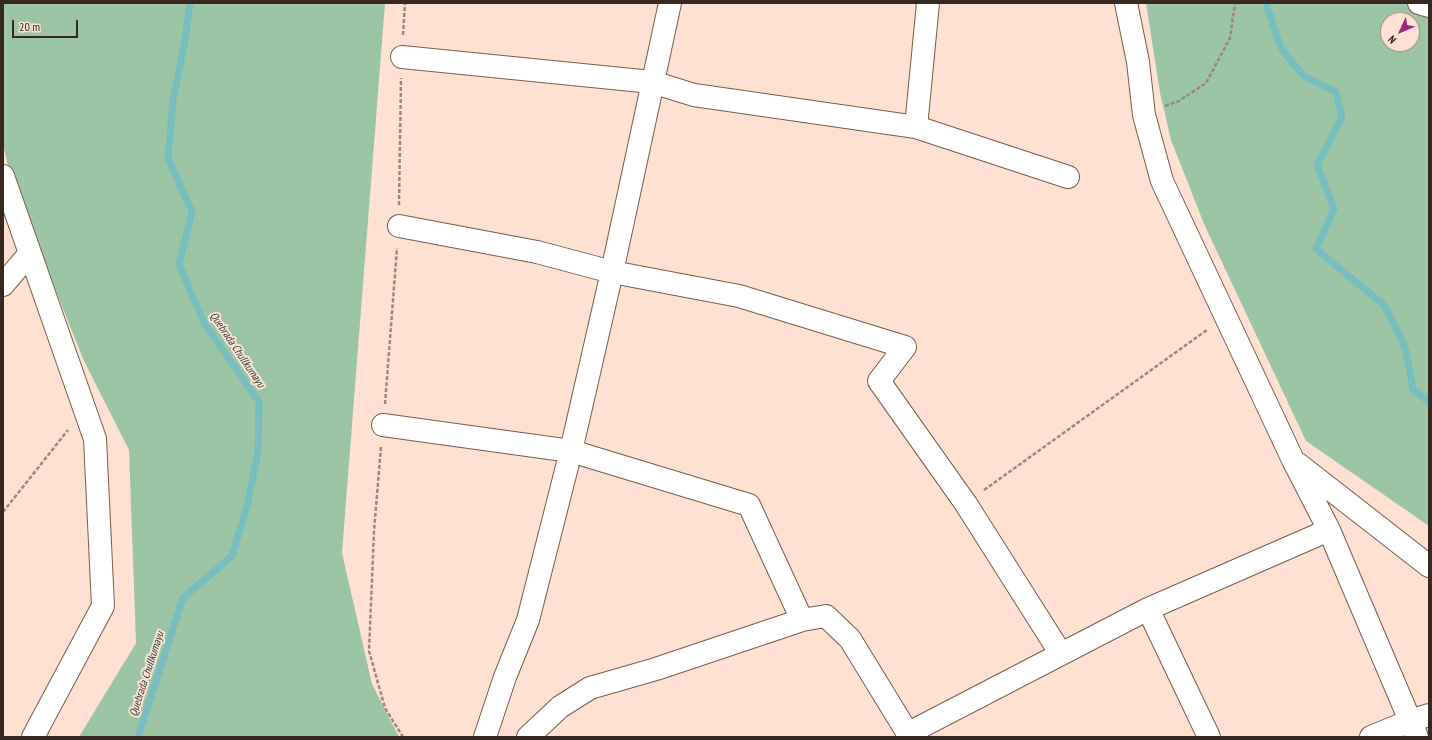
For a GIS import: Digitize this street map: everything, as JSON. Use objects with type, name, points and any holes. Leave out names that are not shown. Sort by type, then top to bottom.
[{"type":"street","points":[[485,737],[505,677],[528,620],[571,451],[612,272],[670,3]]},
{"type":"street","points":[[916,127],[928,3]]},
{"type":"street","points":[[1126,3],[1138,62],[1144,115],[1162,181],[1293,460],[1329,530],[1419,724],[1371,737]]},
{"type":"street","points":[[1419,3],[1429,6]]},
{"type":"street","points":[[402,58],[652,82],[694,95],[916,127],[1068,177]]},
{"type":"street","points":[[3,176],[96,439],[103,606],[32,737]]},
{"type":"street","points":[[399,226],[537,252],[612,272],[739,296],[905,347],[879,381],[966,504],[1061,654]]},
{"type":"street","points":[[3,285],[30,252]]},
{"type":"street","points":[[383,425],[571,451],[748,505],[802,620]]},
{"type":"street","points":[[1293,460],[1429,566]]},
{"type":"street","points":[[528,737],[560,707],[590,688],[656,669],[802,620],[826,616],[850,639],[908,735],[1148,609],[1329,530]]},
{"type":"street","points":[[1148,609],[1209,737]]},
{"type":"path","points":[[403,737],[385,708],[369,651],[374,531],[399,226],[402,58],[405,3]]},
{"type":"path","points":[[1144,115],[1179,101],[1206,83],[1230,38],[1236,3]]},
{"type":"path","points":[[966,504],[1226,316]]},
{"type":"path","points":[[3,512],[85,409]]},
{"type":"green space","points":[[3,3],[385,3],[342,553],[372,684],[399,737],[79,737],[136,643],[129,450],[84,361],[11,179],[3,144]]},
{"type":"green space","points":[[1146,3],[1429,3],[1429,526],[1306,441],[1204,224],[1171,140],[1160,93]]},
{"type":"waterway","name":"Quebrada Chullkumayu","points":[[138,737],[183,598],[232,556],[247,506],[258,451],[259,402],[204,323],[179,264],[192,212],[168,158],[173,100],[185,40],[190,3]]},
{"type":"waterway","points":[[1266,3],[1281,49],[1304,76],[1336,92],[1342,117],[1317,165],[1334,209],[1316,249],[1384,305],[1405,347],[1413,389],[1429,402]]}]
